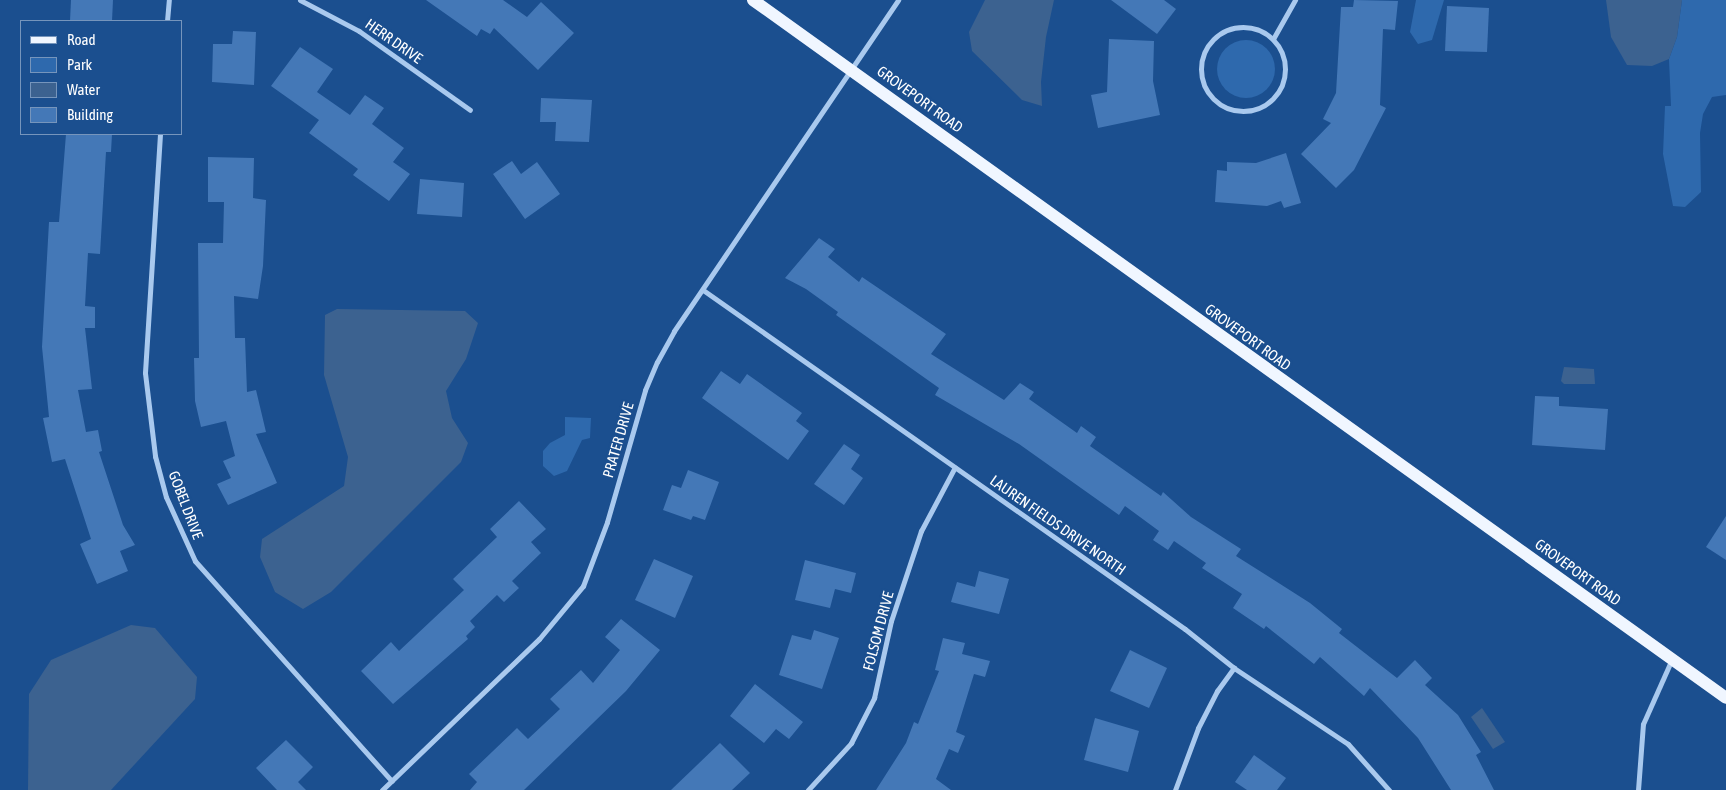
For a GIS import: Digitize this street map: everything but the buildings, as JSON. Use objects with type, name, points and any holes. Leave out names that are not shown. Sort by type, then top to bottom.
[{"type":"main road","name":"GROVEPORT ROAD","points":[[753,0],[1671,661],[1726,698]]},
{"type":"street","points":[[167,20],[169,0]]},
{"type":"street","name":"HERR DRIVE","points":[[300,0],[359,31],[470,110]]},
{"type":"street","name":"PRATER DRIVE","points":[[382,790],[539,639],[583,586],[611,510],[645,390],[674,331],[898,0]]},
{"type":"street","points":[[1273,39],[1295,0]]},
{"type":"street","points":[[1238,27],[1257,29],[1273,39],[1283,55],[1285,74],[1279,92],[1265,106],[1247,112],[1228,110],[1212,99],[1202,83],[1200,64],[1206,46],[1220,33],[1238,27]]},
{"type":"street","name":"GOBEL DRIVE","points":[[160,135],[145,373],[155,456],[166,497],[195,561],[392,781]]},
{"type":"street","name":"LAUREN FIELDS DRIVE NORTH","points":[[703,290],[1185,629],[1234,668],[1348,744],[1389,790]]},
{"type":"street","name":"FOLSOM DRIVE","points":[[808,790],[851,743],[874,698],[891,621],[921,532],[955,467]]},
{"type":"street","points":[[1638,790],[1643,724],[1671,661]]},
{"type":"street","points":[[1176,790],[1198,728],[1217,691],[1234,668]]},
{"type":"green space","points":[[1416,0],[1444,0],[1432,40],[1418,44],[1410,32]]},
{"type":"green space","points":[[1682,0],[1726,0],[1726,95],[1712,97],[1703,114],[1700,133],[1701,192],[1685,207],[1673,206],[1663,154],[1665,106],[1671,106],[1669,59],[1677,37]]},
{"type":"green space","points":[[1240,40],[1252,40],[1267,48],[1275,63],[1275,75],[1267,90],[1252,98],[1240,98],[1225,90],[1217,75],[1217,63],[1225,48]]},
{"type":"green space","points":[[565,417],[591,418],[590,438],[582,440],[567,471],[554,476],[543,466],[543,451],[550,443],[565,435]]},
{"type":"water","points":[[985,0],[1054,0],[1046,37],[1041,82],[1042,106],[1022,100],[972,51],[969,32]]},
{"type":"water","points":[[1606,0],[1682,0],[1677,37],[1669,59],[1652,66],[1627,65],[1611,37]]},
{"type":"water","points":[[337,309],[465,311],[478,323],[466,359],[446,391],[452,418],[468,443],[461,462],[331,592],[303,609],[275,592],[260,557],[262,539],[344,486],[348,457],[324,375],[325,315]]},
{"type":"water","points":[[1564,367],[1594,369],[1595,384],[1564,384],[1561,381]]},
{"type":"water","points":[[131,625],[155,628],[197,677],[195,699],[111,790],[28,790],[29,694],[51,660]]},
{"type":"water","points":[[1482,708],[1505,742],[1493,749],[1471,717]]}]
